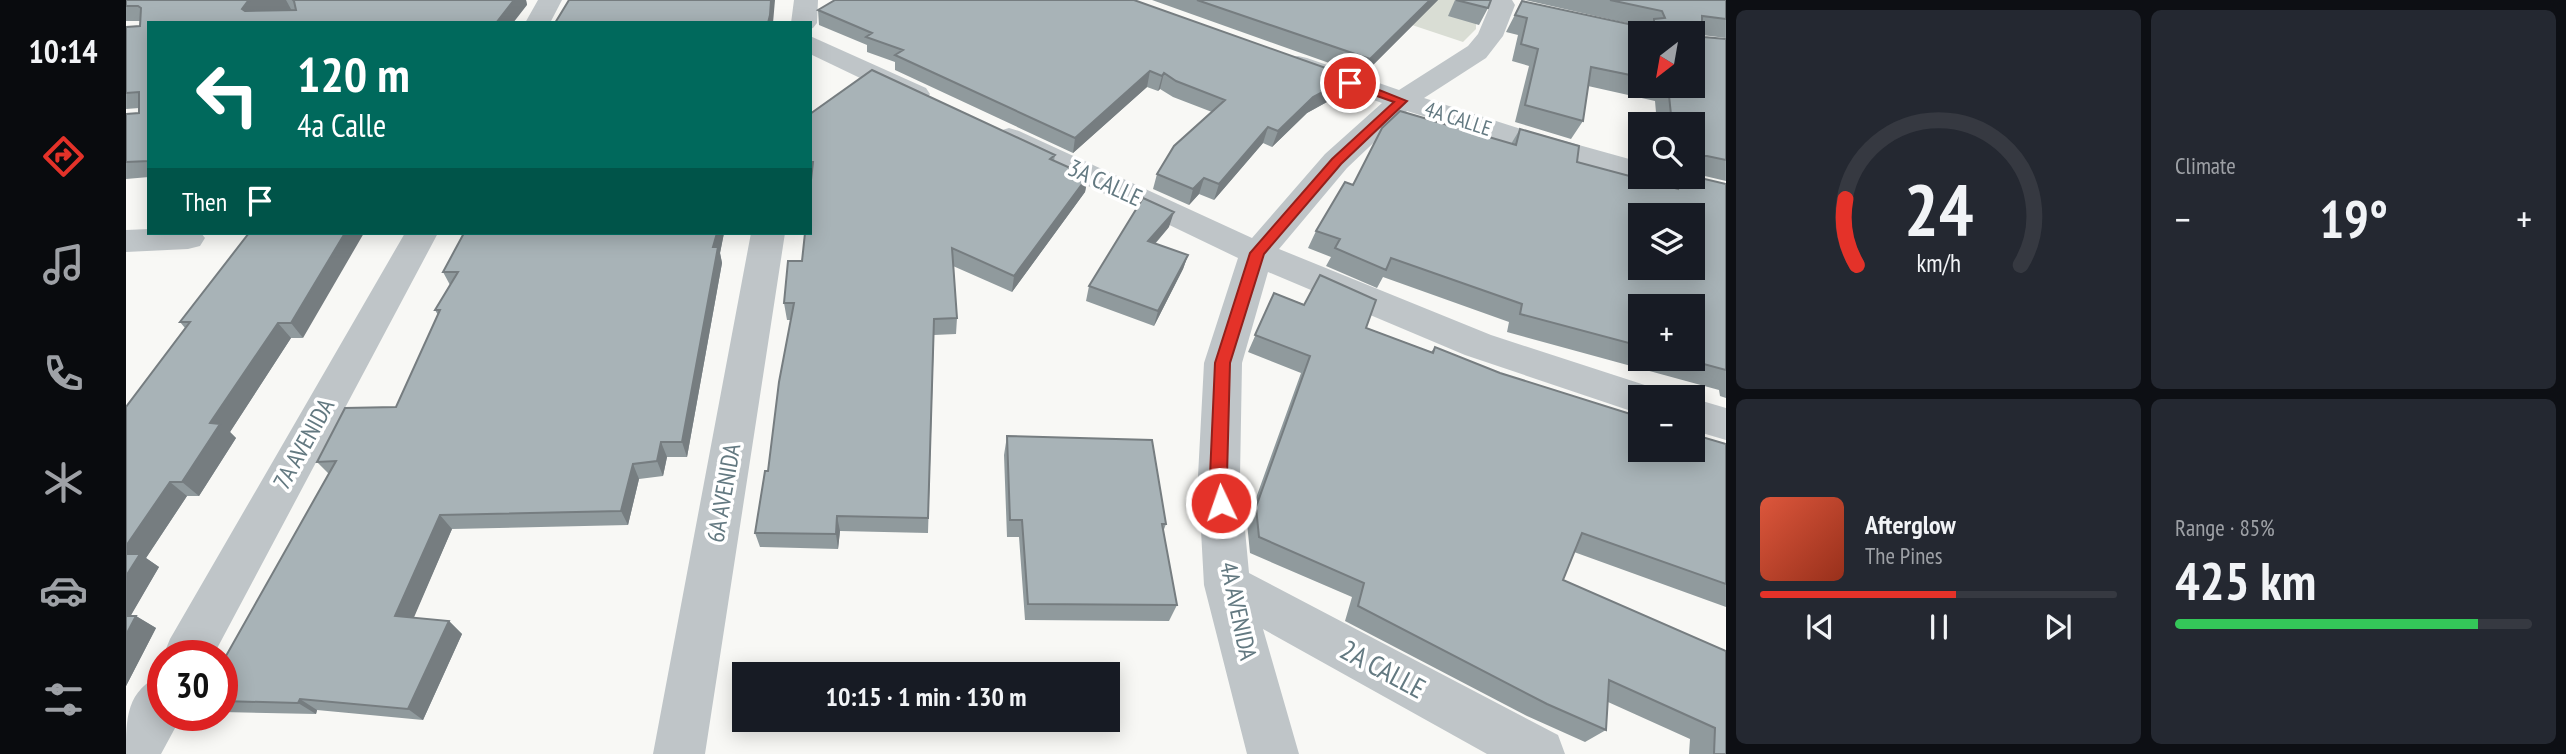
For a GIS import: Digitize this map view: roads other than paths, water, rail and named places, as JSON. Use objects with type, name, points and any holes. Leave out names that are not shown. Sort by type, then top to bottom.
[{"type":"street","points":[[538,21],[550,0]]},
{"type":"street","points":[[804,21],[806,0]]},
{"type":"street","name":"4A AVENIDA","points":[[1273,754],[1227,585],[1219,476],[1223,363],[1257,253],[1336,161],[1402,101],[1477,52],[1490,36],[1507,6]]},
{"type":"street","points":[[812,45],[941,105]]},
{"type":"street","name":"4A CALLE","points":[[1274,55],[1402,101],[1563,153],[1628,169]]},
{"type":"street","name":"3A CALLE","points":[[988,128],[1257,253],[1412,321],[1628,395]]},
{"type":"street","name":"7A AVENIDA","points":[[196,640],[420,235]]},
{"type":"street","name":"6A AVENIDA","points":[[679,754],[768,235]]},
{"type":"street","points":[[126,242],[188,237]]},
{"type":"street","points":[[1705,418],[1726,424]]},
{"type":"street","name":"2A CALLE","points":[[1227,585],[1539,754]]},
{"type":"street","points":[[132,754],[147,727]]}]
